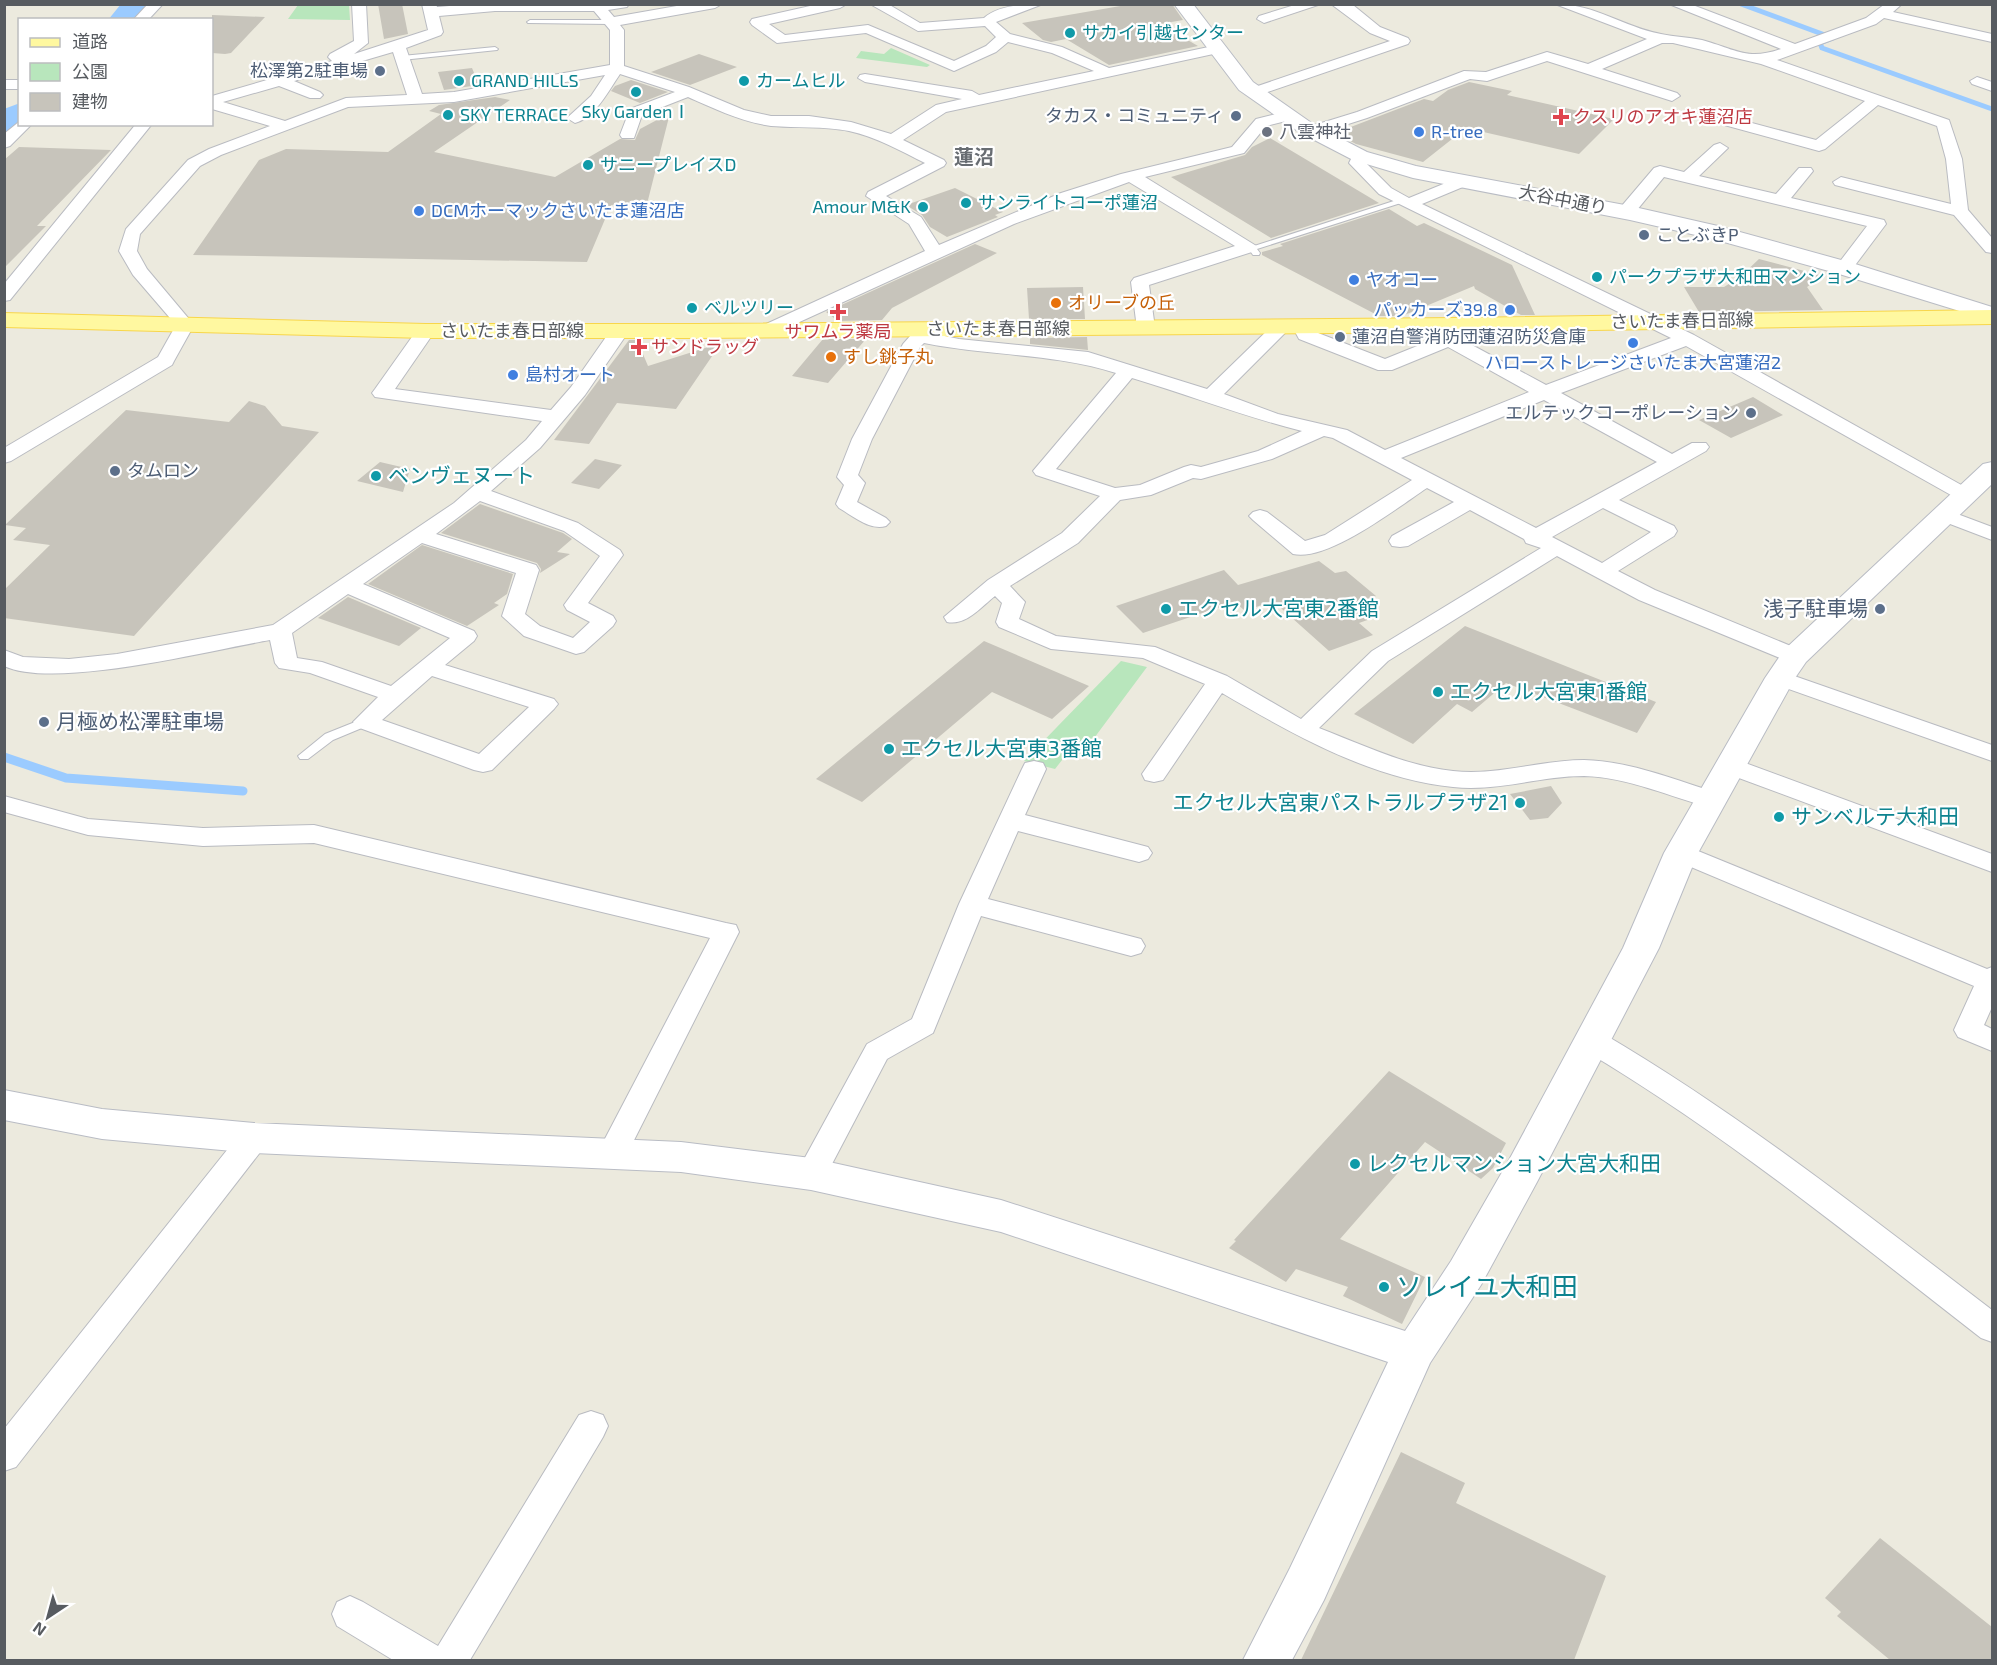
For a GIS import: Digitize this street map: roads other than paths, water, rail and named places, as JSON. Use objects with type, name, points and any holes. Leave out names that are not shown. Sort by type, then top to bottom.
[{"type":"main road","name":"さいたま春日部線","points":[[4,320],[426,331],[620,332],[771,329],[921,333],[1291,326],[1453,332],[1654,322],[1992,315]]},
{"type":"street","points":[[142,18],[156,4]]},
{"type":"street","points":[[213,93],[346,53],[361,44],[359,4]]},
{"type":"street","points":[[213,102],[281,81],[400,52],[436,32],[431,8],[495,9],[622,4]]},
{"type":"street","points":[[610,22],[714,4]]},
{"type":"street","points":[[840,4],[757,22],[782,40],[868,29],[954,67],[992,49],[1005,37]]},
{"type":"street","points":[[877,4],[918,27],[990,20],[1036,4]]},
{"type":"street","name":"大谷中通り","points":[[1183,4],[1246,86],[1311,131],[1360,156],[1413,172],[1626,212],[1718,233],[1844,268],[1992,315]]},
{"type":"street","points":[[1264,19],[1314,4]]},
{"type":"street","points":[[1254,92],[1403,41],[1375,30],[1348,8],[1338,4]]},
{"type":"street","points":[[1562,4],[1660,39]]},
{"type":"street","points":[[1676,4],[1793,48]]},
{"type":"street","points":[[575,118],[596,99],[617,68],[617,30],[598,6]]},
{"type":"street","points":[[979,9],[1005,37],[1044,44],[1086,60],[1106,72]]},
{"type":"street","points":[[1763,60],[1871,21],[1889,9],[1992,38]]},
{"type":"street","points":[[1589,69],[1660,39],[1673,38],[1747,59],[1763,60],[1944,123],[1954,159],[1960,211],[1992,249]]},
{"type":"street","points":[[891,141],[941,108],[1218,49]]},
{"type":"street","points":[[400,52],[416,99]]},
{"type":"street","points":[[1311,131],[1362,116],[1412,94],[1469,75],[1487,77],[1547,56],[1672,96]]},
{"type":"street","points":[[4,457],[165,361],[185,325],[139,271],[128,251],[132,233],[194,163],[215,152],[346,103],[454,97],[617,68],[689,92],[739,114],[771,121],[809,121],[851,128],[891,141],[938,162],[874,196],[915,221],[935,253]]},
{"type":"street","points":[[865,78],[984,99]]},
{"type":"street","points":[[281,81],[315,95]]},
{"type":"street","points":[[1977,81],[1992,87]]},
{"type":"street","points":[[628,135],[635,112],[689,92]]},
{"type":"street","points":[[1722,120],[1819,146],[1876,99]]},
{"type":"street","points":[[213,102],[287,126]]},
{"type":"street","points":[[771,329],[1008,220],[1131,176],[1238,150],[1262,122],[1289,116]]},
{"type":"street","points":[[4,143],[23,126]]},
{"type":"street","points":[[4,296],[143,126]]},
{"type":"street","points":[[1687,178],[1720,148]]},
{"type":"street","points":[[1360,156],[1357,163],[1385,190],[1406,203],[1529,265],[1687,339],[1965,495]]},
{"type":"street","points":[[1626,212],[1660,171],[1878,224],[1844,268]]},
{"type":"street","points":[[1780,200],[1805,171]]},
{"type":"street","points":[[1131,176],[1249,247],[1140,282],[1146,328]]},
{"type":"street","points":[[1406,203],[1464,181]]},
{"type":"street","points":[[1841,182],[1960,211]]},
{"type":"street","points":[[1211,396],[1291,326],[1306,335],[1385,366],[1453,332],[1546,392],[1672,462]]},
{"type":"street","points":[[426,331],[382,393],[556,417]]},
{"type":"street","points":[[9,666],[69,666],[117,662],[280,631],[461,507],[533,444],[578,391],[620,332]]},
{"type":"street","points":[[879,522],[846,504],[855,483],[846,477],[867,430],[912,344],[921,333],[958,345],[1088,358],[1211,396],[1272,418],[1340,434],[1534,538],[1787,667],[1992,753]]},
{"type":"street","points":[[1383,459],[1546,392],[1687,339]]},
{"type":"street","points":[[1128,370],[1043,471],[1114,494],[1144,491],[1191,471],[1201,473],[1265,455],[1321,430]]},
{"type":"street","points":[[1534,538],[1699,447]]},
{"type":"street","points":[[1267,1660],[1307,1584],[1414,1352],[1466,1273],[1641,948],[1681,853],[1787,667],[1992,470]]},
{"type":"street","points":[[1260,516],[1301,549],[1334,540],[1427,480]]},
{"type":"street","points":[[419,535],[528,570],[513,616],[532,631],[576,647],[605,621],[575,605],[612,555],[571,527],[477,493]]},
{"type":"street","points":[[955,617],[996,585],[1070,538],[1114,494]]},
{"type":"street","points":[[1602,572],[1666,531],[1603,500]]},
{"type":"street","points":[[1400,541],[1469,502]]},
{"type":"street","points":[[1944,515],[1992,534]]},
{"type":"street","points":[[1303,730],[1380,656],[1555,548]]},
{"type":"street","points":[[345,585],[466,636],[394,695],[365,722],[483,764],[546,704],[429,667]]},
{"type":"street","points":[[996,585],[1014,602],[1007,622],[1051,642],[1147,652],[1219,681],[1303,730],[1404,770],[1450,779],[1480,781],[1583,768],[1616,771],[1712,800]]},
{"type":"street","points":[[280,631],[287,663],[314,668],[394,695]]},
{"type":"street","points":[[1154,774],[1219,681]]},
{"type":"street","points":[[1730,765],[1992,863]]},
{"type":"street","points":[[811,1174],[877,1052],[923,1026],[972,904],[1034,769]]},
{"type":"street","points":[[4,804],[88,827],[203,837],[314,834],[726,932],[612,1154]]},
{"type":"street","points":[[1010,820],[1139,853]]},
{"type":"street","points":[[1681,853],[1991,979],[1968,1030],[1992,1041]]},
{"type":"street","points":[[972,904],[1131,946]]},
{"type":"street","points":[[1592,1041],[1655,1078],[1777,1163],[1992,1328]]},
{"type":"street","points":[[4,1105],[102,1124],[254,1138],[681,1157],[811,1174],[1000,1216],[1414,1352]]},
{"type":"street","points":[[4,1456],[254,1138]]},
{"type":"street","points":[[450,1660],[591,1426]]},
{"type":"street","points":[[350,1614],[427,1660]]},
{"type":"lane","points":[[530,22],[610,22]]},
{"type":"lane","points":[[400,52],[495,49]]},
{"type":"lane","points":[[1256,253],[1252,248],[1406,203]]},
{"type":"lane","points":[[304,756],[329,737],[365,722]]},
{"type":"waterway","points":[[125,18],[139,4]]},
{"type":"waterway","points":[[1741,4],[1833,38],[1820,43],[1822,48],[1992,109]]},
{"type":"waterway","points":[[4,126],[18,115]]},
{"type":"waterway","points":[[4,757],[66,778],[243,791]]},
{"type":"place","name":"サカイ引越センター","points":[[1070,33]]},
{"type":"place","name":"松澤第2駐車場","points":[[380,71]]},
{"type":"place","name":"GRAND HILLS","points":[[459,81]]},
{"type":"place","name":"カームヒル","points":[[744,81]]},
{"type":"place","name":"Sky GardenⅠ","points":[[636,92]]},
{"type":"place","name":"SKY TERRACE","points":[[448,115]]},
{"type":"place","name":"タカス・コミュニティ","points":[[1236,116]]},
{"type":"place","name":"クスリのアオキ蓮沼店","points":[[1561,117]]},
{"type":"place","name":"八雲神社","points":[[1267,132]]},
{"type":"place","name":"R-tree","points":[[1419,132]]},
{"type":"place","name":"サニープレイスD","points":[[588,165]]},
{"type":"place","name":"サンライトコーポ蓮沼","points":[[966,203]]},
{"type":"place","name":"Amour M&K","points":[[923,207]]},
{"type":"place","name":"DCMホーマックさいたま蓮沼店","points":[[419,211]]},
{"type":"place","name":"ことぶきP","points":[[1644,235]]},
{"type":"place","name":"パークプラザ大和田マンション","points":[[1597,277]]},
{"type":"place","name":"ヤオコー","points":[[1354,280]]},
{"type":"place","name":"オリーブの丘","points":[[1056,303]]},
{"type":"place","name":"ベルツリー","points":[[692,308]]},
{"type":"place","name":"パッカーズ39.8","points":[[1510,310]]},
{"type":"place","name":"サワムラ薬局","points":[[838,312]]},
{"type":"place","name":"蓮沼自警消防団蓮沼防災倉庫","points":[[1340,337]]},
{"type":"place","name":"ハローストレージさいたま大宮蓮沼2","points":[[1633,343]]},
{"type":"place","name":"サンドラッグ","points":[[639,347]]},
{"type":"place","name":"すし銚子丸","points":[[831,357]]},
{"type":"place","name":"島村オート","points":[[513,375]]},
{"type":"place","name":"エルテックコーポレーション","points":[[1751,413]]},
{"type":"place","name":"タムロン","points":[[115,471]]},
{"type":"place","name":"ベンヴェヌート","points":[[376,476]]},
{"type":"place","name":"エクセル大宮東2番館","points":[[1166,609]]},
{"type":"place","name":"浅子駐車場","points":[[1880,609]]},
{"type":"place","name":"エクセル大宮東1番館","points":[[1438,692]]},
{"type":"place","name":"月極め松澤駐車場","points":[[44,722]]},
{"type":"place","name":"エクセル大宮東3番館","points":[[889,749]]},
{"type":"place","name":"エクセル大宮東パストラルプラザ21","points":[[1520,803]]},
{"type":"place","name":"サンベルテ大和田","points":[[1779,817]]},
{"type":"place","name":"レクセルマンション大宮大和田","points":[[1355,1164]]},
{"type":"place","name":"ソレイユ大和田","points":[[1384,1287]]},
{"type":"district","name":"蓮沼","points":[[974,157]]}]
